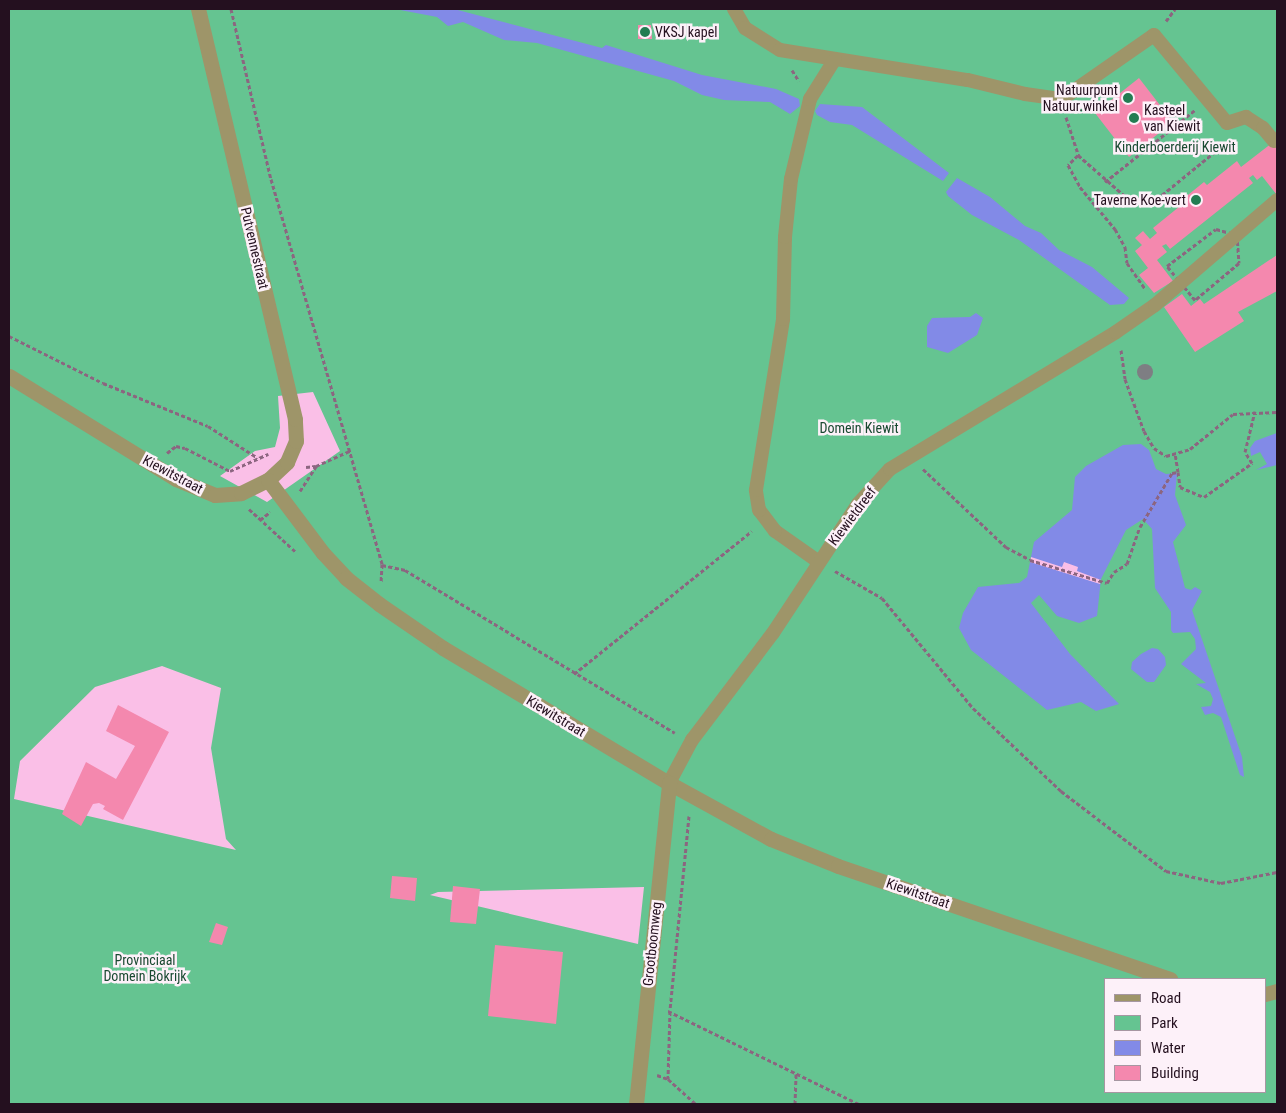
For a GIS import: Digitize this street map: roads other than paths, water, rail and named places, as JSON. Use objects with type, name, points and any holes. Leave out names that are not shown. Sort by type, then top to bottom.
[{"type":"street","name":"Putvennestraat","points":[[198,9],[295,419],[296,441],[287,462],[268,480]]},
{"type":"street","name":"Kiewitstraat","points":[[9,376],[190,486],[215,495],[241,493],[268,480],[323,553],[346,578],[379,604],[443,648],[669,783],[771,839],[838,866],[1167,978]]},
{"type":"street","name":"Grootboomweg","points":[[636,1104],[669,783]]},
{"type":"lane","points":[[734,9],[745,28],[780,50],[1062,99],[1154,35],[1227,123],[1246,117],[1263,128],[1274,141]]},
{"type":"lane","points":[[819,562],[774,531],[759,510],[756,490],[783,319],[785,237],[791,179],[810,99],[835,59]]},
{"type":"lane","name":"Kiewietdreef","points":[[669,783],[692,740],[773,633],[858,504],[890,469],[1116,332],[1155,304],[1277,200]]},
{"type":"water","points":[[395,9],[454,9],[602,48],[606,45],[702,75],[776,89],[799,99],[800,106],[790,114],[770,102],[724,100],[702,95],[674,81],[537,43],[504,40],[463,22],[448,26],[437,17]]},
{"type":"water","points":[[820,104],[862,107],[949,173],[943,181],[852,125],[830,122],[817,115],[815,111]]},
{"type":"water","points":[[957,178],[990,197],[1025,226],[1041,233],[1059,250],[1092,267],[1129,298],[1124,304],[1110,305],[1019,240],[972,215],[948,196],[946,192]]},
{"type":"water","points":[[976,313],[983,318],[977,335],[948,353],[927,347],[927,326],[932,318],[970,317]]},
{"type":"water","points":[[1277,433],[1277,465],[1256,470],[1267,464],[1260,452],[1251,456],[1250,448],[1255,441]]},
{"type":"water","points":[[1141,444],[1149,450],[1156,469],[1166,474],[1177,473],[1175,495],[1186,525],[1173,542],[1185,588],[1191,590],[1195,587],[1202,591],[1192,610],[1242,757],[1244,777],[1240,775],[1221,717],[1213,713],[1205,715],[1201,707],[1211,706],[1213,699],[1210,692],[1196,684],[1206,683],[1181,664],[1196,649],[1195,639],[1190,632],[1173,633],[1171,630],[1171,612],[1155,588],[1152,529],[1143,519],[1126,530],[1101,579],[1097,616],[1079,623],[1057,616],[1039,595],[1031,603],[1070,654],[1119,704],[1096,711],[1081,702],[1047,710],[971,650],[959,628],[963,613],[978,587],[1019,583],[1027,577],[1034,542],[1072,510],[1075,477],[1086,466],[1123,445]]},
{"type":"water","points":[[1152,648],[1158,649],[1165,657],[1166,665],[1154,682],[1147,682],[1131,669],[1132,662]]},
{"type":"place","name":"VKSJ kapel","points":[[645,32]]},
{"type":"place","name":"Natuurpunt Natuur.winkel","points":[[1128,98]]},
{"type":"place","name":"Kasteel van Kiewit","points":[[1134,118]]},
{"type":"place","name":"Taverne Koe-vert","points":[[1196,200]]},
{"type":"park label","name":"Kinderboerderij Kiewit","points":[[1175,147]]},
{"type":"park label","name":"Domein Kiewit","points":[[859,428]]},
{"type":"park label","name":"Provinciaal Domein Bokrijk","points":[[145,968]]}]
